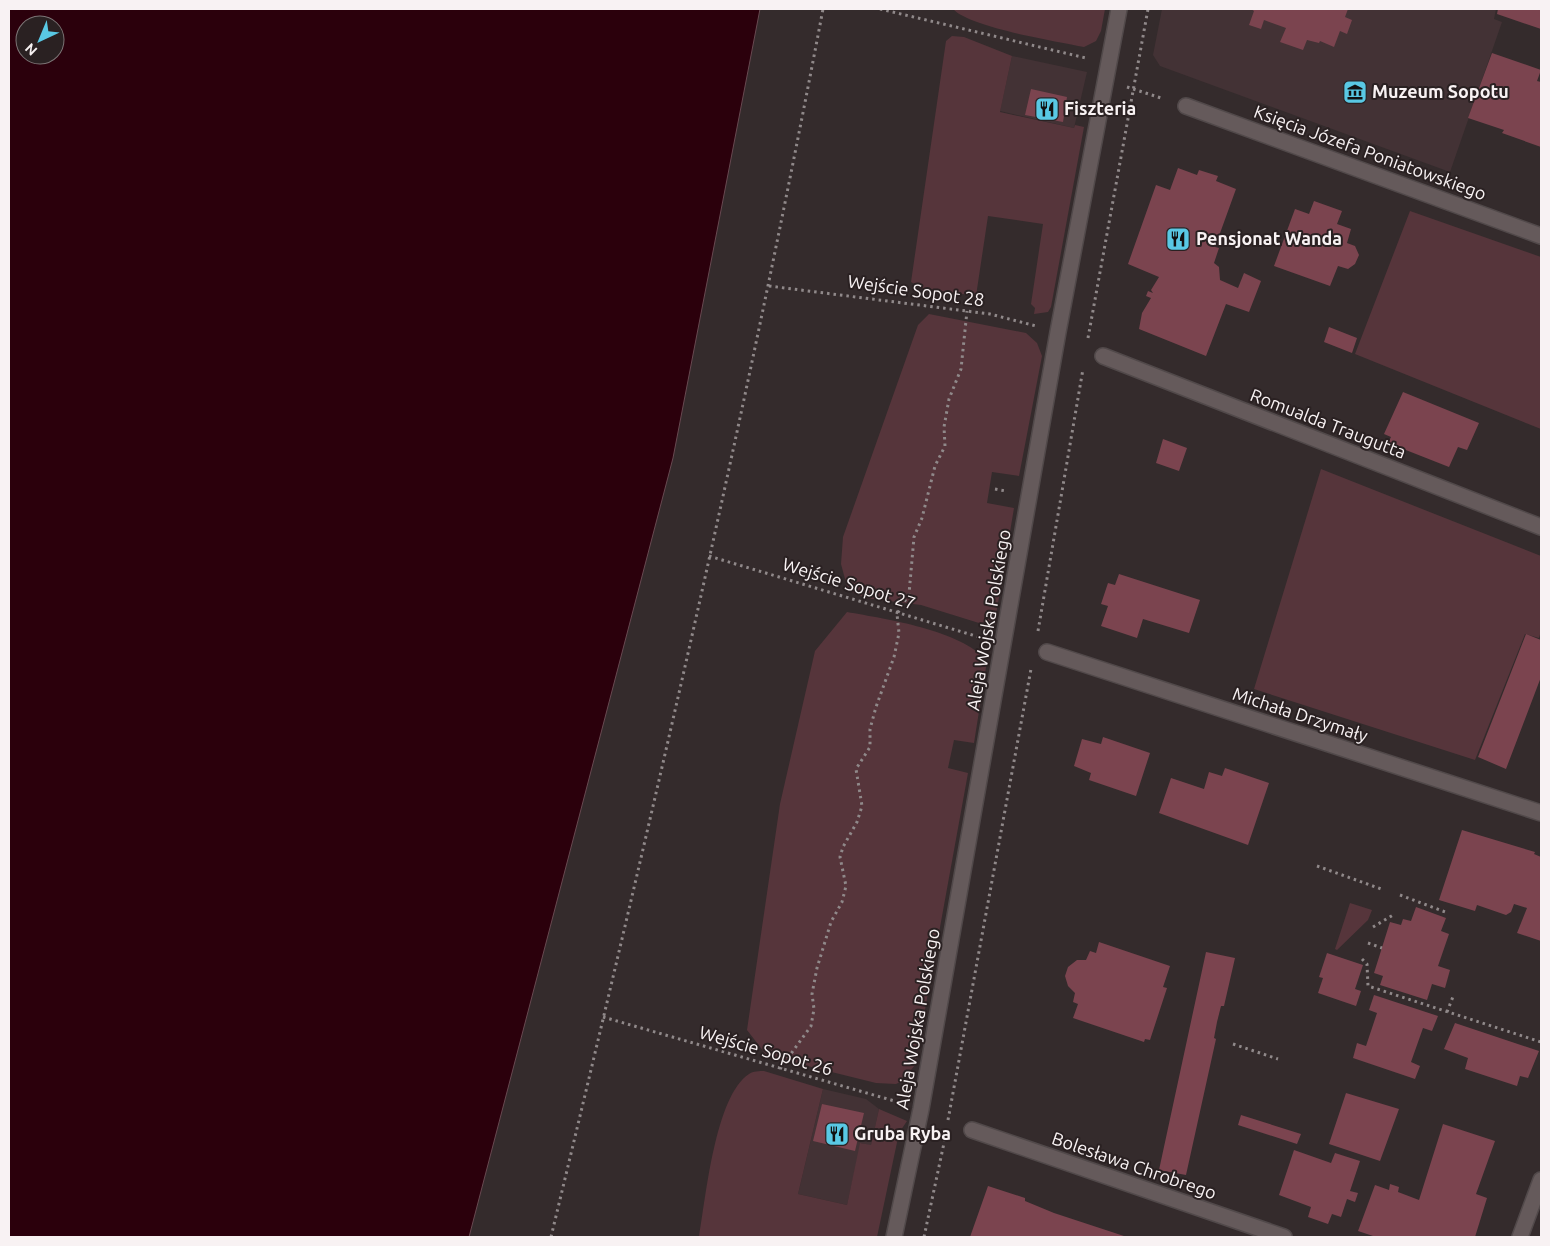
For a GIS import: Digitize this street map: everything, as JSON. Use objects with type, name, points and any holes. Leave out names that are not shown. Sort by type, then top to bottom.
[{"type":"street","name":"Aleja Wojska Polskiego","points":[[894,1237],[921,1109],[1058,332],[1118,9]]},
{"type":"street","name":"Księcia Józefa Poniatowskiego","points":[[1186,106],[1541,236]]},
{"type":"street","name":"Romualda Traugutta","points":[[1103,356],[1541,527]]},
{"type":"street","name":"Michała Drzymały","points":[[1040,655],[1541,813]]},
{"type":"street","name":"Bolesława Chrobrego","points":[[972,1130],[1284,1237]]},
{"type":"street","points":[[1520,1237],[1541,1180]]},
{"type":"path","points":[[551,1237],[604,1017],[769,286],[823,9]]},
{"type":"path","points":[[880,9],[1109,64]]},
{"type":"path","points":[[1087,343],[1148,9]]},
{"type":"path","points":[[1125,86],[1186,106]]},
{"type":"path","name":"Wejście Sopot 28","points":[[769,286],[990,314],[1058,332]]},
{"type":"path","points":[[780,1069],[811,1026],[814,1009],[812,994],[817,968],[831,922],[842,902],[846,886],[840,857],[857,822],[862,806],[856,769],[870,747],[870,729],[894,657],[899,633],[897,614],[909,594],[914,537],[922,518],[935,466],[945,446],[944,427],[949,398],[961,369],[967,311]]},
{"type":"path","points":[[1037,640],[1084,362]]},
{"type":"path","points":[[995,489],[1007,491]]},
{"type":"path","name":"Wejście Sopot 27","points":[[709,556],[897,614],[981,637]]},
{"type":"path","points":[[924,1237],[1040,655]]},
{"type":"path","points":[[1316,866],[1351,880],[1384,890]]},
{"type":"path","points":[[1400,895],[1448,913]]},
{"type":"path","points":[[1374,927],[1393,915]]},
{"type":"path","points":[[1368,943],[1382,948]]},
{"type":"path","points":[[1362,958],[1367,964],[1368,986],[1541,1042]]},
{"type":"path","points":[[1447,1012],[1454,994]]},
{"type":"path","name":"Wejście Sopot 26","points":[[604,1017],[921,1109]]},
{"type":"path","points":[[1233,1044],[1278,1059]]},
{"type":"shaded area","points":[[9,9],[760,9],[673,458],[469,1237],[9,1237]]},
{"type":"shaded area","points":[[953,9],[1105,9],[1101,31],[1096,41],[1084,47],[995,28],[963,16]]},
{"type":"shaded area","name":"Muzeum Sopotu","points":[[1162,9],[1496,9],[1494,19],[1502,22],[1450,172],[1160,66],[1153,55]]},
{"type":"shaded area","points":[[952,36],[964,37],[1012,56],[1000,112],[1074,128],[1075,125],[1084,127],[1051,307],[1048,312],[1034,314],[1035,308],[1031,304],[1043,224],[988,216],[976,296],[921,288],[911,282],[946,41]]},
{"type":"shaded area","points":[[1012,56],[1087,72],[1074,128],[1000,111]]},
{"type":"shaded area","points":[[1410,211],[1541,257],[1541,429],[1355,354]]},
{"type":"shaded area","points":[[929,314],[1026,333],[1037,343],[1042,356],[1019,476],[992,472],[987,503],[1014,508],[996,615],[991,621],[979,623],[921,605],[865,598],[848,590],[841,564],[843,537],[918,325]]},
{"type":"shaded area","points":[[1321,469],[1541,556],[1541,631],[1539,638],[1525,634],[1475,760],[1254,689]]},
{"type":"shaded area","points":[[847,612],[902,622],[942,634],[960,641],[975,650],[987,661],[974,743],[954,740],[948,768],[968,773],[915,1065],[902,1081],[896,1084],[876,1083],[767,1056],[747,1030],[780,804],[815,651]]},
{"type":"shaded area","points":[[1350,903],[1372,910],[1368,920],[1337,950],[1335,949]]},
{"type":"shaded area","points":[[764,1071],[823,1089],[798,1194],[847,1205],[860,1143],[871,1145],[879,1109],[907,1121],[899,1133],[877,1237],[699,1237],[714,1149],[728,1103],[737,1086],[749,1074]]},
{"type":"shaded area","points":[[823,1089],[866,1099],[879,1109],[871,1146],[861,1143],[847,1205],[798,1194]]},
{"type":"building","points":[[1251,9],[1348,9],[1345,17],[1352,20],[1347,34],[1340,31],[1334,47],[1320,41],[1319,43],[1307,40],[1303,50],[1280,42],[1286,28],[1264,20],[1261,29],[1249,25],[1254,11]]},
{"type":"building","points":[[1498,9],[1541,9],[1541,29],[1497,14]]},
{"type":"building","points":[[1492,53],[1541,70],[1537,81],[1541,82],[1541,147],[1502,133],[1504,130],[1468,118]]},
{"type":"building","points":[[1031,89],[1067,97],[1063,122],[1025,115]]},
{"type":"building","name":"Pensjonat Wanda","points":[[1178,168],[1197,175],[1199,170],[1218,176],[1216,181],[1236,189],[1215,247],[1219,248],[1214,263],[1219,267],[1220,280],[1238,288],[1244,273],[1261,281],[1249,312],[1226,304],[1206,356],[1139,329],[1142,313],[1151,298],[1146,296],[1148,291],[1153,293],[1151,290],[1159,277],[1128,264],[1156,185],[1170,190]]},
{"type":"building","points":[[1314,201],[1342,211],[1337,224],[1351,229],[1347,243],[1355,246],[1359,255],[1355,264],[1348,269],[1338,266],[1330,286],[1274,266],[1295,209],[1309,214]]},
{"type":"building","points":[[1329,327],[1357,338],[1352,353],[1324,342]]},
{"type":"building","points":[[1403,392],[1479,423],[1467,450],[1458,447],[1449,467],[1388,443],[1391,437],[1384,434]]},
{"type":"building","points":[[1163,439],[1187,448],[1179,471],[1156,463]]},
{"type":"building","points":[[1119,574],[1200,600],[1189,633],[1143,619],[1137,638],[1101,626],[1108,606],[1101,604],[1108,583],[1115,585]]},
{"type":"building","points":[[1526,634],[1541,640],[1541,677],[1506,769],[1478,757]]},
{"type":"building","points":[[1103,737],[1150,753],[1136,796],[1089,780],[1091,773],[1074,766],[1082,739],[1101,744]]},
{"type":"building","points":[[1225,768],[1269,783],[1248,845],[1159,813],[1171,778],[1204,789],[1209,772],[1222,776]]},
{"type":"building","points":[[1462,830],[1535,852],[1534,854],[1541,857],[1541,941],[1517,933],[1527,908],[1514,904],[1511,912],[1506,915],[1477,905],[1475,911],[1439,900]]},
{"type":"building","points":[[1416,907],[1446,918],[1441,931],[1449,934],[1438,966],[1450,970],[1445,988],[1432,984],[1427,1000],[1380,985],[1383,976],[1374,973],[1390,922],[1401,925],[1403,919],[1411,921]]},
{"type":"building","points":[[1099,942],[1170,966],[1163,987],[1167,988],[1150,1040],[1145,1039],[1144,1042],[1073,1018],[1078,1004],[1073,1002],[1075,993],[1068,986],[1065,976],[1068,967],[1077,960],[1086,960],[1090,951],[1096,953]]},
{"type":"building","points":[[1206,952],[1235,958],[1224,1006],[1221,1006],[1217,1022],[1214,1038],[1216,1039],[1186,1175],[1159,1170]]},
{"type":"building","points":[[1327,953],[1363,965],[1355,989],[1361,991],[1356,1006],[1318,993],[1323,978],[1319,977]]},
{"type":"building","points":[[1374,995],[1438,1016],[1432,1031],[1423,1028],[1411,1062],[1420,1066],[1415,1079],[1353,1058],[1357,1043],[1366,1046],[1377,1013],[1369,1010]]},
{"type":"building","points":[[1455,1023],[1539,1051],[1528,1078],[1520,1076],[1517,1086],[1465,1069],[1468,1058],[1444,1049]]},
{"type":"building","points":[[1346,1093],[1399,1109],[1380,1161],[1329,1144]]},
{"type":"building","name":"Gruba Ryba","points":[[822,1104],[864,1113],[855,1151],[813,1141]]},
{"type":"building","points":[[1241,1115],[1301,1134],[1297,1144],[1238,1125]]},
{"type":"building","points":[[1443,1124],[1495,1141],[1476,1194],[1487,1198],[1475,1237],[1376,1237],[1358,1231],[1375,1185],[1389,1190],[1390,1184],[1399,1187],[1398,1192],[1419,1200]]},
{"type":"building","points":[[1294,1150],[1331,1163],[1335,1153],[1360,1161],[1350,1191],[1358,1193],[1355,1202],[1347,1199],[1341,1217],[1332,1214],[1328,1224],[1308,1217],[1311,1207],[1279,1195]]},
{"type":"building","points":[[988,1186],[1025,1198],[1025,1201],[1054,1213],[1127,1237],[970,1237]]},
{"type":"place","name":"Muzeum Sopotu","points":[[1355,92]]},
{"type":"place","name":"Fiszteria","points":[[1047,109]]},
{"type":"place","name":"Pensjonat Wanda","points":[[1178,239]]},
{"type":"place","name":"Gruba Ryba","points":[[837,1134]]}]
